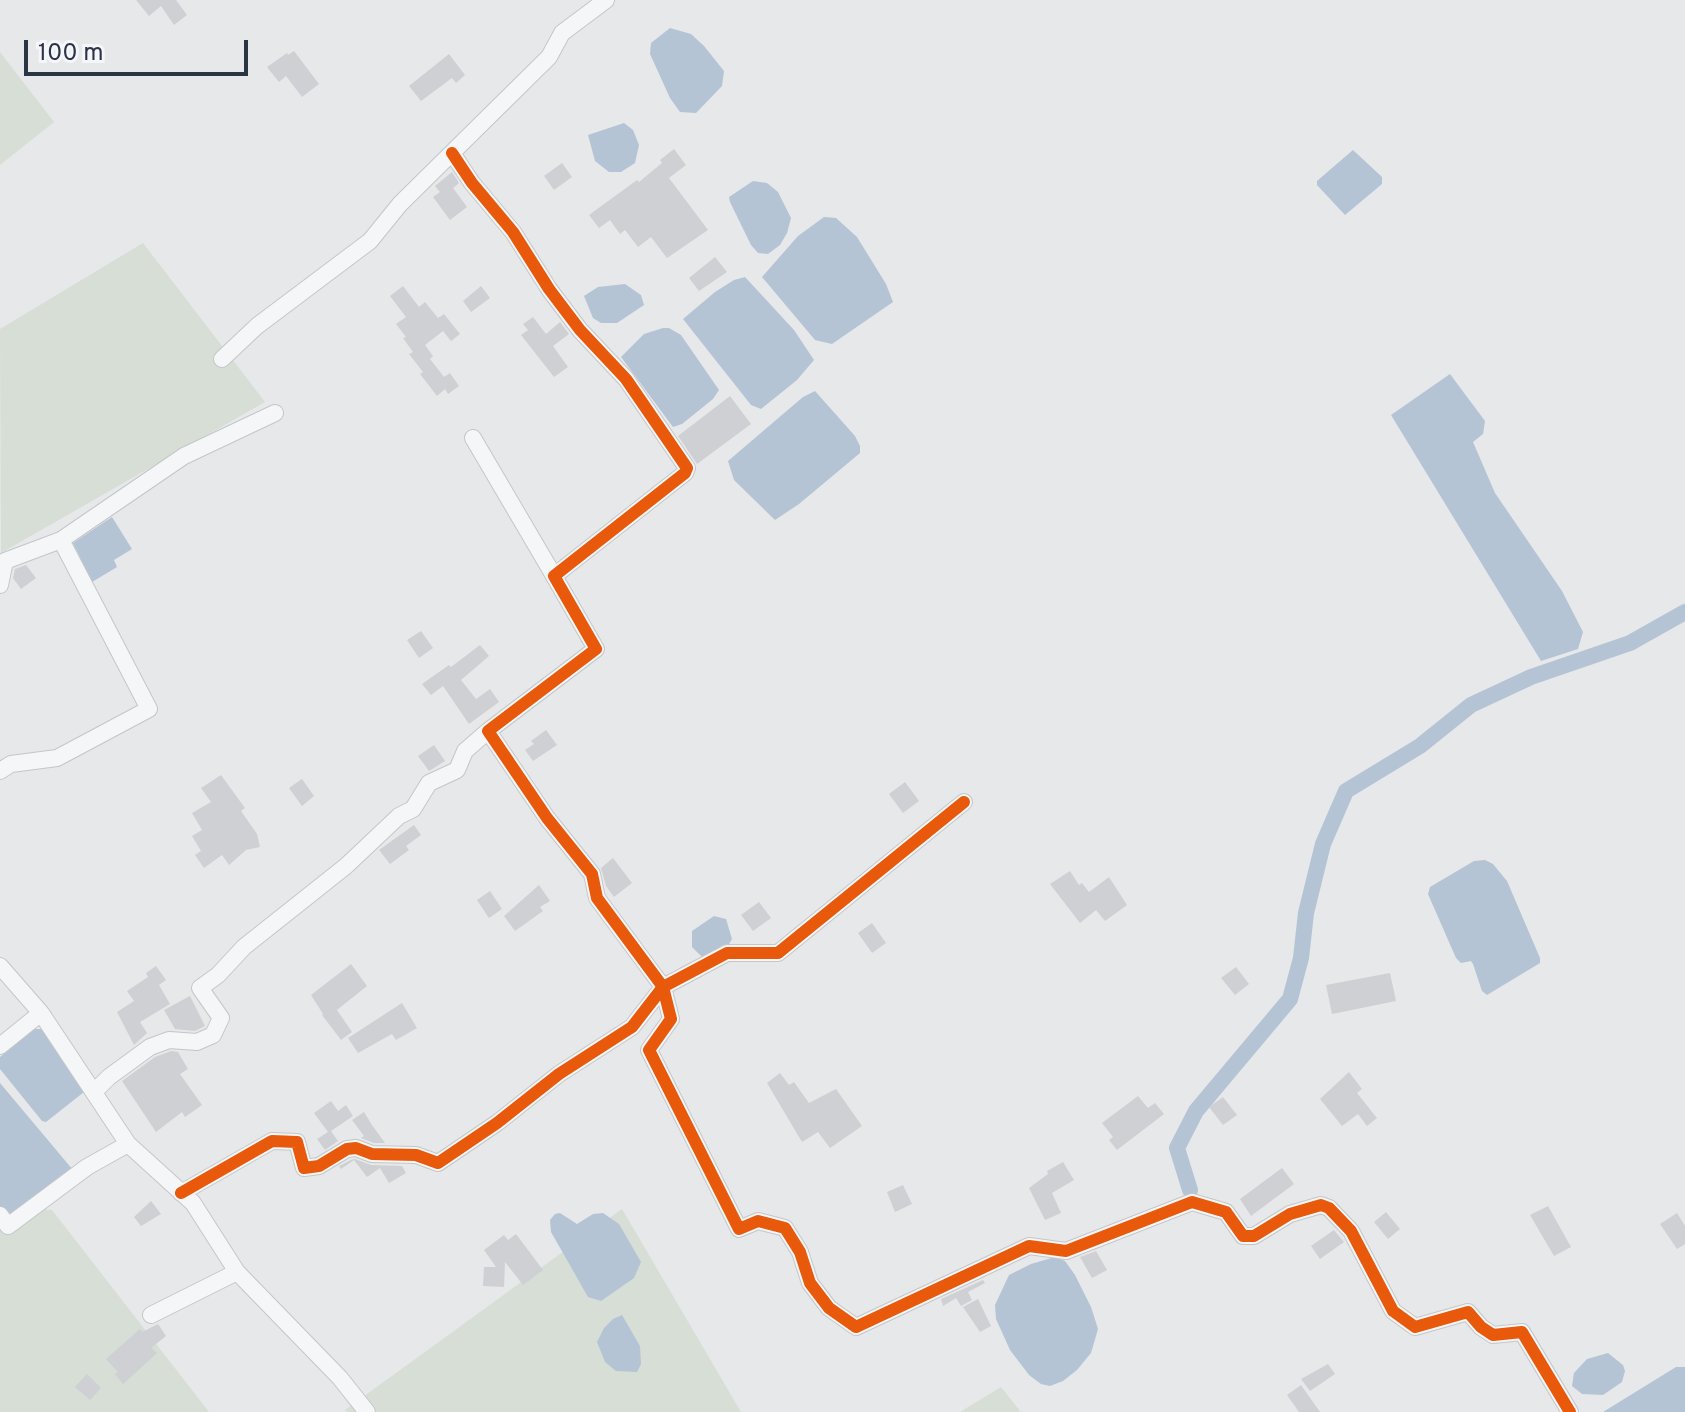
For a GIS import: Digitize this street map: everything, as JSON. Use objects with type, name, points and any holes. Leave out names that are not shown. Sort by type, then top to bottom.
[{"type":"street","points":[[222,359],[257,326],[370,241],[400,204],[549,57],[562,33],[606,0]]},
{"type":"street","points":[[452,153],[472,183],[513,232],[549,289],[580,330],[626,379],[687,468],[685,473],[554,576]]},
{"type":"street","points":[[0,585],[5,561],[61,540],[184,456],[275,413]]},
{"type":"street","points":[[94,1092],[150,1047],[169,1040],[197,1042],[213,1035],[221,1018],[200,988],[218,975],[244,947],[346,866],[399,816],[413,809],[429,783],[457,770],[465,751],[488,731],[596,649],[473,438]]},
{"type":"street","points":[[0,771],[11,764],[57,758],[149,709],[61,540]]},
{"type":"street","points":[[488,731],[547,818],[592,874],[597,898],[663,987],[671,1019],[649,1050],[739,1229],[758,1221],[785,1228],[800,1252],[810,1283],[829,1308],[856,1327],[1029,1246],[1066,1251],[1192,1202],[1226,1212],[1243,1236],[1254,1236],[1290,1214],[1321,1205],[1339,1217],[1351,1231],[1393,1311],[1415,1327],[1468,1312],[1493,1335],[1522,1332],[1570,1412]]},
{"type":"street","points":[[181,1193],[272,1141],[297,1142],[304,1168],[319,1166],[347,1149],[356,1148],[372,1154],[416,1155],[438,1163],[497,1123],[559,1074],[632,1027],[663,987],[727,953],[778,953],[964,802]]},
{"type":"street","points":[[0,966],[41,1013],[128,1144],[193,1203],[237,1272],[340,1378],[367,1412]]},
{"type":"street","points":[[0,1046],[41,1013]]},
{"type":"street","points":[[0,1215],[8,1226],[87,1167],[128,1144]]},
{"type":"street","points":[[151,1315],[237,1272]]},
{"type":"shaded area","points":[[0,52],[54,122],[0,165]]},
{"type":"shaded area","points":[[143,243],[265,402],[1,553],[0,329]]},
{"type":"shaded area","points":[[0,1206],[52,1210],[209,1412],[0,1412]]},
{"type":"shaded area","points":[[622,1209],[741,1412],[345,1410]]},
{"type":"shaded area","points":[[1001,1387],[1021,1412],[960,1412]]},
{"type":"water","points":[[670,28],[691,34],[724,71],[722,86],[696,113],[680,112],[670,98],[650,54],[651,43]]},
{"type":"water","points":[[624,123],[633,130],[639,145],[635,163],[621,172],[609,172],[595,161],[588,135]]},
{"type":"water","points":[[1353,150],[1382,177],[1382,184],[1345,215],[1317,185],[1317,181]]},
{"type":"water","points":[[753,181],[767,183],[778,192],[791,218],[780,245],[768,254],[758,253],[751,245],[730,202],[729,197]]},
{"type":"water","points":[[824,217],[836,218],[857,237],[886,284],[893,302],[832,344],[815,340],[762,277],[798,236]]},
{"type":"water","points":[[745,277],[794,330],[814,360],[797,380],[761,409],[751,405],[683,319],[715,292]]},
{"type":"water","points":[[625,284],[641,295],[644,305],[617,323],[601,323],[593,318],[584,296],[598,287]]},
{"type":"water","points":[[663,328],[681,335],[719,390],[713,399],[682,424],[673,427],[621,357],[644,334]]},
{"type":"water","points":[[1450,374],[1485,421],[1483,434],[1473,442],[1495,493],[1562,591],[1583,632],[1578,649],[1541,661],[1391,415]]},
{"type":"water","points":[[815,391],[855,436],[860,453],[775,520],[734,480],[728,461],[803,397]]},
{"type":"water","points":[[112,517],[132,549],[114,560],[117,567],[92,582],[73,543]]},
{"type":"water","points":[[1485,860],[1493,864],[1507,881],[1540,958],[1540,963],[1487,995],[1482,991],[1471,961],[1461,963],[1456,958],[1428,894],[1430,887],[1474,861]]},
{"type":"water","points":[[714,916],[726,919],[732,939],[728,946],[702,957],[692,947],[692,931]]},
{"type":"water","points":[[34,1029],[42,1029],[84,1092],[46,1122],[0,1069],[0,1057]]},
{"type":"water","points":[[0,1083],[73,1170],[10,1218],[0,1206]]},
{"type":"water","points":[[560,1213],[577,1224],[593,1214],[603,1213],[619,1224],[641,1262],[634,1278],[601,1301],[588,1297],[551,1232],[550,1220]]},
{"type":"water","points":[[1055,1257],[1065,1261],[1075,1275],[1098,1329],[1091,1353],[1077,1370],[1050,1386],[1041,1384],[1029,1375],[1010,1350],[996,1319],[995,1305],[1009,1275]]},
{"type":"water","points":[[622,1315],[640,1346],[641,1364],[637,1372],[616,1371],[605,1362],[597,1342],[604,1328]]},
{"type":"water","points":[[1608,1353],[1623,1365],[1622,1382],[1603,1395],[1582,1394],[1572,1386],[1574,1373],[1587,1359]]},
{"type":"water","points":[[1676,1367],[1685,1367],[1685,1412],[1603,1412]]},
{"type":"building","points":[[136,0],[176,0],[187,15],[174,25],[161,6],[149,16]]},
{"type":"building","points":[[294,51],[319,84],[302,97],[286,76],[279,82],[267,67]]},
{"type":"building","points":[[449,54],[465,75],[456,83],[452,78],[421,101],[409,86]]},
{"type":"building","points":[[674,149],[686,165],[669,178],[708,230],[667,258],[651,237],[638,247],[625,230],[620,234],[610,220],[599,228],[589,215],[637,180],[639,182]]},
{"type":"building","points":[[562,163],[572,177],[554,190],[544,176]]},
{"type":"building","points":[[452,172],[459,183],[453,188],[467,207],[450,220],[433,197],[440,192],[435,186]]},
{"type":"building","points":[[715,257],[727,272],[699,291],[689,278]]},
{"type":"building","points":[[403,286],[419,307],[425,302],[438,318],[444,314],[460,334],[451,341],[443,331],[425,345],[433,356],[430,359],[444,377],[450,373],[459,386],[448,394],[445,389],[437,396],[420,374],[423,372],[409,354],[413,352],[396,324],[406,317],[390,296]]},
{"type":"building","points":[[481,286],[490,298],[471,312],[463,301]]},
{"type":"building","points":[[533,317],[546,334],[560,322],[569,334],[553,346],[568,367],[554,377],[521,335],[528,330],[523,324]]},
{"type":"building","points":[[730,396],[751,424],[697,464],[678,436]]},
{"type":"building","points":[[26,565],[36,578],[21,589],[13,578],[15,569]]},
{"type":"building","points":[[421,631],[433,648],[419,658],[407,640]]},
{"type":"building","points":[[480,645],[489,656],[461,680],[476,699],[490,689],[499,702],[469,724],[443,686],[431,695],[422,684]]},
{"type":"building","points":[[546,730],[557,745],[533,761],[525,750]]},
{"type":"building","points":[[434,745],[445,761],[429,771],[418,756]]},
{"type":"building","points":[[221,775],[245,808],[241,811],[257,834],[260,847],[246,850],[229,865],[222,855],[204,868],[195,855],[201,851],[192,836],[202,830],[192,813],[211,802],[201,788]]},
{"type":"building","points":[[302,779],[314,796],[302,806],[289,788]]},
{"type":"building","points":[[905,782],[919,801],[903,813],[889,794]]},
{"type":"building","points":[[414,825],[421,835],[406,846],[409,850],[390,864],[379,850]]},
{"type":"building","points":[[613,858],[632,883],[614,897],[606,886],[601,868]]},
{"type":"building","points":[[1070,871],[1079,885],[1082,883],[1089,892],[1109,877],[1127,905],[1105,921],[1096,910],[1080,923],[1050,884]]},
{"type":"building","points":[[539,885],[550,901],[540,907],[543,911],[515,931],[504,916]]},
{"type":"building","points":[[490,891],[502,909],[489,918],[477,900]]},
{"type":"building","points":[[759,902],[771,918],[753,931],[741,915]]},
{"type":"building","points":[[872,923],[886,943],[872,953],[858,933]]},
{"type":"building","points":[[351,964],[367,986],[337,1010],[352,1032],[341,1040],[311,995]]},
{"type":"building","points":[[156,966],[166,980],[159,985],[170,1004],[140,1022],[147,1033],[134,1045],[117,1012],[134,1001],[127,991],[148,977],[146,973]]},
{"type":"building","points":[[1236,967],[1249,984],[1235,995],[1221,978]]},
{"type":"building","points":[[1390,973],[1396,1001],[1332,1014],[1326,985]]},
{"type":"building","points":[[190,996],[205,1026],[195,1031],[175,1029],[164,1010]]},
{"type":"building","points":[[402,1003],[417,1028],[396,1040],[392,1034],[358,1053],[348,1038]]},
{"type":"building","points":[[171,1051],[178,1052],[188,1069],[180,1074],[202,1105],[185,1117],[182,1112],[156,1132],[122,1081],[155,1057]]},
{"type":"building","points":[[1349,1072],[1362,1089],[1357,1093],[1377,1118],[1367,1126],[1358,1114],[1342,1126],[1320,1099]]},
{"type":"building","points":[[780,1073],[789,1085],[794,1082],[809,1103],[836,1089],[862,1126],[830,1148],[818,1132],[802,1142],[767,1083]]},
{"type":"building","points":[[1138,1096],[1148,1108],[1155,1103],[1164,1114],[1117,1150],[1109,1140],[1113,1137],[1102,1123]]},
{"type":"building","points":[[1223,1097],[1237,1115],[1223,1125],[1209,1107]]},
{"type":"building","points":[[331,1101],[338,1111],[346,1105],[353,1116],[331,1131],[338,1141],[325,1150],[317,1139],[328,1132],[314,1113]]},
{"type":"building","points":[[364,1112],[385,1143],[361,1138],[364,1136],[352,1120]]},
{"type":"building","points":[[355,1159],[371,1165],[402,1166],[406,1173],[389,1183],[380,1168],[367,1177],[354,1160],[341,1169],[339,1166]]},
{"type":"building","points":[[1063,1162],[1074,1180],[1052,1193],[1061,1213],[1045,1220],[1029,1188],[1048,1174],[1047,1171]]},
{"type":"building","points":[[1282,1168],[1294,1184],[1251,1216],[1240,1199]]},
{"type":"building","points":[[903,1185],[912,1204],[895,1212],[887,1192]]},
{"type":"building","points":[[151,1201],[161,1214],[141,1226],[134,1217]]},
{"type":"building","points":[[1548,1206],[1571,1247],[1554,1256],[1530,1215]]},
{"type":"building","points":[[1386,1212],[1400,1229],[1388,1239],[1374,1222]]},
{"type":"building","points":[[1677,1213],[1685,1226],[1685,1244],[1677,1249],[1660,1224]]},
{"type":"building","points":[[1334,1230],[1344,1242],[1320,1259],[1311,1246]]},
{"type":"building","points":[[516,1234],[543,1270],[523,1285],[505,1262],[504,1287],[483,1286],[484,1267],[496,1267],[484,1250],[504,1235],[508,1240]]},
{"type":"building","points":[[1096,1251],[1107,1270],[1092,1278],[1080,1257]]},
{"type":"building","points":[[983,1280],[985,1283],[968,1292],[972,1300],[961,1306],[956,1298],[943,1306],[941,1299]]},
{"type":"building","points":[[978,1299],[991,1326],[980,1332],[963,1307]]},
{"type":"building","points":[[158,1324],[166,1336],[151,1348],[157,1353],[123,1384],[115,1374],[118,1372],[106,1359],[140,1329],[142,1332]]},
{"type":"building","points":[[1328,1364],[1335,1374],[1310,1391],[1301,1379]]},
{"type":"building","points":[[87,1374],[101,1388],[90,1400],[75,1387]]},
{"type":"building","points":[[1301,1385],[1320,1412],[1299,1412],[1287,1395]]},
{"type":"waterway","points":[[1190,1190],[1177,1148],[1196,1111],[1290,999],[1323,844],[1346,791],[1420,746],[1471,705],[1531,677],[1630,643],[1685,612]]},
{"type":"cycle path","points":[[452,153],[472,183],[513,232],[549,289],[580,330],[626,379],[687,468],[685,473],[554,576],[596,649],[488,731],[547,818],[592,874],[597,898],[663,987],[671,1019],[649,1050],[739,1229],[758,1221],[785,1228],[800,1252],[810,1283],[829,1308],[856,1327],[1029,1246],[1066,1251],[1192,1202],[1226,1212],[1243,1236],[1254,1236],[1290,1214],[1321,1205],[1329,1208],[1351,1231],[1393,1311],[1415,1327],[1468,1312],[1493,1335],[1522,1332],[1570,1412]]},
{"type":"cycle path","points":[[181,1193],[272,1141],[297,1142],[304,1168],[319,1166],[347,1149],[356,1148],[372,1154],[416,1155],[438,1163],[497,1123],[559,1074],[632,1027],[663,987],[727,953],[778,953],[964,802]]}]
